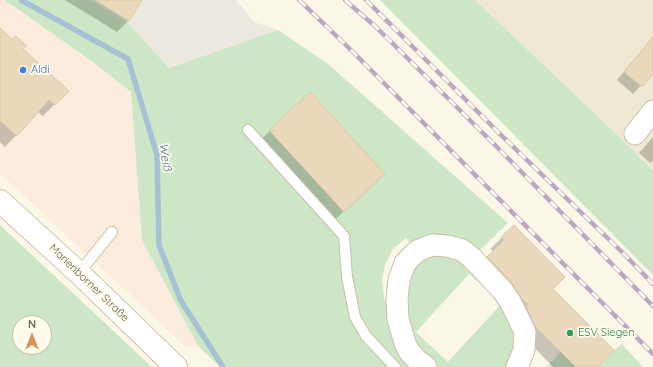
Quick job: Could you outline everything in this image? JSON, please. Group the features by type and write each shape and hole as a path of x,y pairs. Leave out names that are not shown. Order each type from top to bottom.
{"main road":[{"name":"Marienborner Straße","path":"0,201 79,273 176,367"}],"street":[{"path":"635,134 653,112"},
{"path":"419,365 405,343 398,319 396,299 399,280 405,264 417,250 432,245 447,246 462,250 472,258 503,291 511,303 525,332 524,350 517,367"}],"lane":[{"path":"248,130 344,236 348,277 355,317 366,336 395,367"},
{"path":"79,273 112,232"}],"shaded area":[{"path":"0,0 5,0 94,63 131,92 142,240 198,346 185,346 0,174"},
{"path":"91,0 236,0 254,22 278,30 169,68 128,23"},
{"path":"475,0 653,0 653,170 609,127"}],"green space":[{"path":"5,0 91,0 128,23 169,68 278,30 328,64 508,223 472,258 519,319 517,367 220,367 198,346 142,240 131,92 94,63","holes":["406,238 417,251 391,320 384,298 382,281 385,265 393,249","469,274 502,303 448,362 416,332"]},
{"path":"380,0 475,0 653,170 653,275"},
{"path":"0,225 152,367 0,367"},
{"path":"622,344 643,367 598,367 614,350"},
{"path":"561,351 576,367 547,367"}],"building":[{"path":"95,0 142,0 129,21"},
{"name":"Aldi","path":"0,28 12,39 16,36 27,46 23,49 69,91 55,105 49,100 17,136 0,121"},
{"path":"653,37 653,74 642,87 624,72"},
{"path":"310,92 385,174 344,212 269,130"},
{"path":"514,225 565,277 553,289 614,350 598,367 576,367 535,326 526,306 528,304 522,299 512,283 487,257 504,240 501,237"}],"waterway":[{"name":"Weiß","path":"21,0 128,59 157,155 159,245 181,301 223,367"}],"railway":[{"path":"299,0 352,51 653,354"},
{"path":"345,0 376,27 494,144 653,306"},
{"path":"366,0 653,284"}],"place":[{"name":"Aldi","path":"23,70"},
{"name":"ESV Siegen","path":"570,333"}]}
